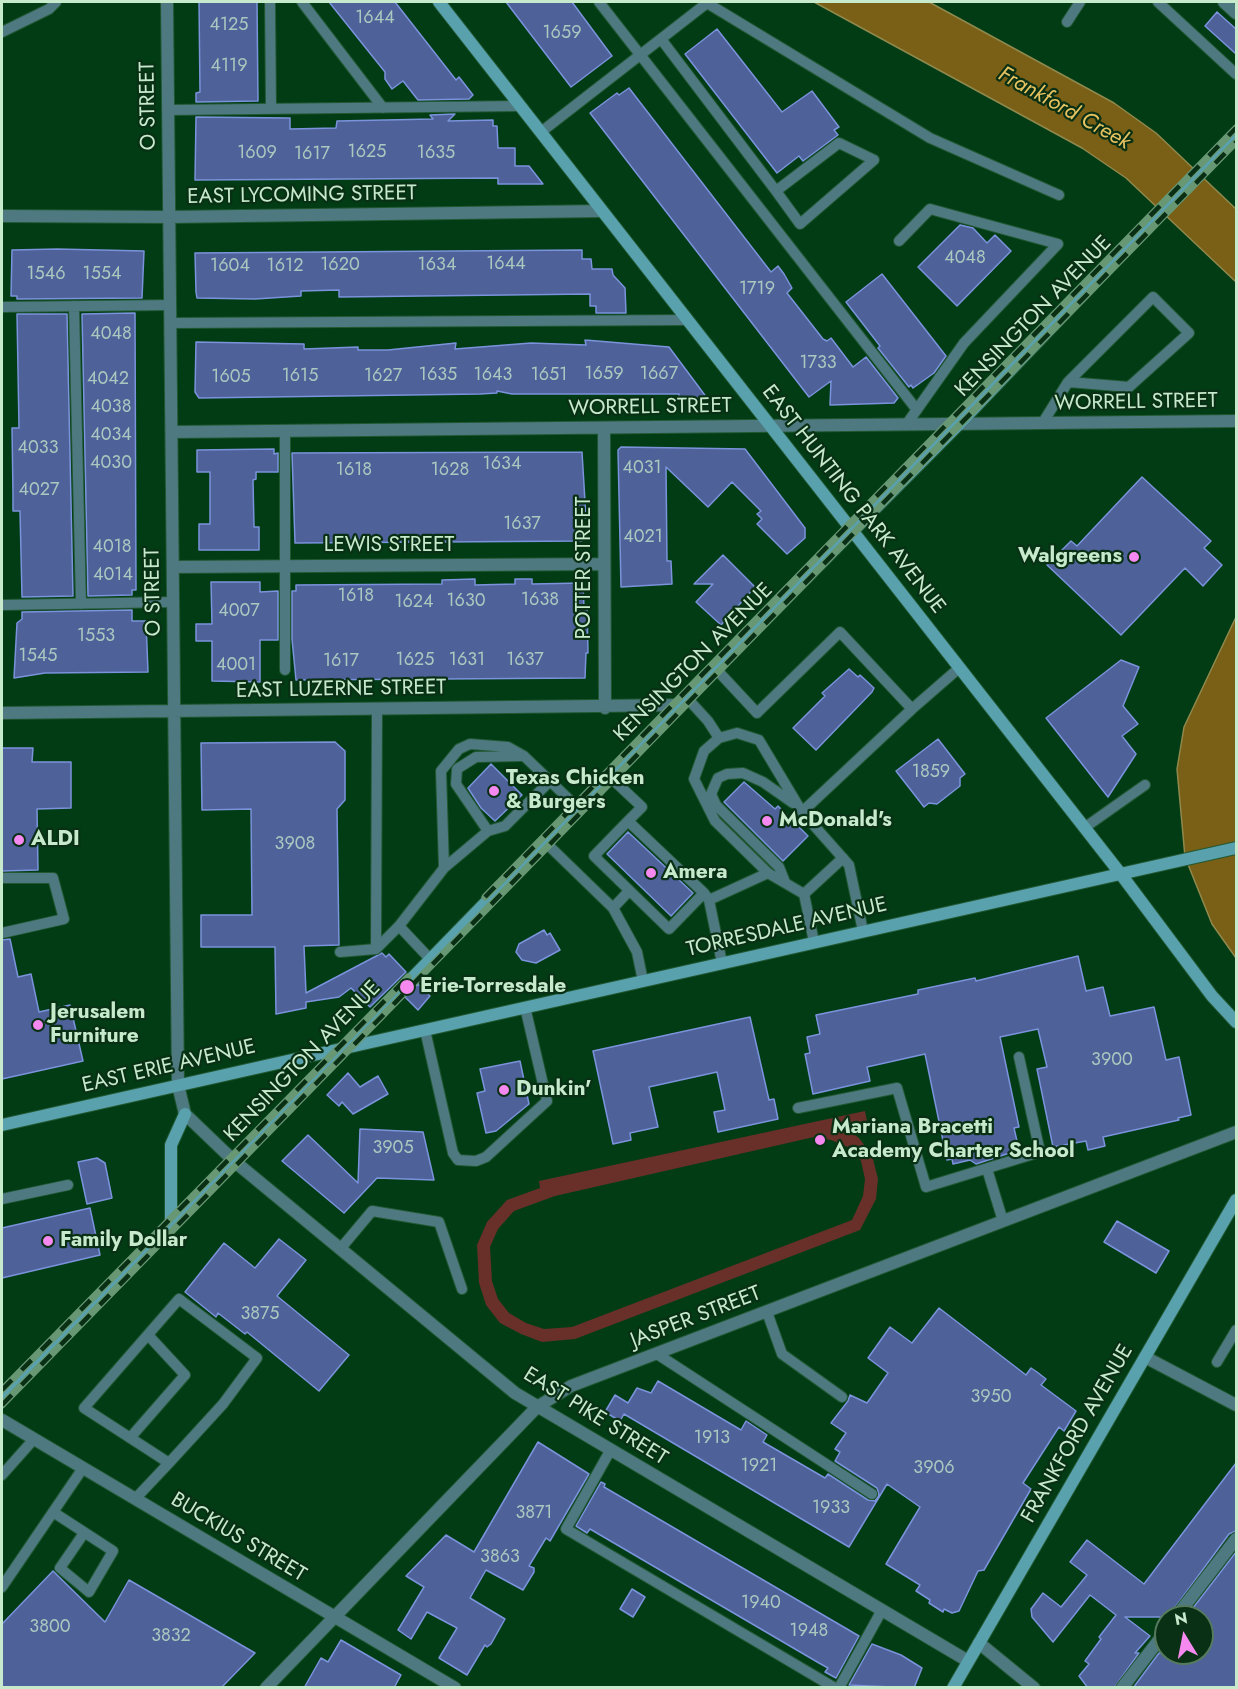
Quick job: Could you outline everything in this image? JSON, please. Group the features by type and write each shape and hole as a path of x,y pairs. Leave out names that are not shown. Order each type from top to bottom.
{"main road":[{"name":"EAST HUNTING PARK AVENUE","path":"439,2 958,669 1120,873 1212,996 1236,1022"},
{"name":"KENSINGTON AVENUE","path":"2,1399 609,776 958,425 1234,136"},
{"name":"TORRESDALE AVENUE","path":"346,1047 1236,848"},
{"name":"EAST ERIE AVENUE","path":"2,1125 346,1047"},
{"path":"171,1225 171,1145 185,1114"},
{"name":"FRANKFORD AVENUE","path":"953,1688 1236,1200"}],"street":[{"name":"O STREET","path":"167,2 178,1085 185,1114"},
{"path":"1224,2 1236,13"},
{"name":"EAST LYCOMING STREET","path":"2,216 170,217 602,211"},
{"name":"WORRELL STREET","path":"172,432 1236,421"},
{"name":"POTTER STREET","path":"604,428 605,708"},
{"name":"LEWIS STREET","path":"173,567 604,564"},
{"name":"EAST LUZERNE STREET","path":"2,713 605,708 684,702"},
{"path":"185,1114 234,1161"},
{"name":"JASPER STREET","path":"266,1688 537,1407 571,1386 1236,1132"},
{"name":"EAST PIKE STREET","path":"234,1161 515,1394 968,1662"},
{"path":"1145,1357 1236,1405"},
{"name":"BUCKIUS STREET","path":"2,1420 455,1688"},
{"path":"1185,1605 1236,1539"},
{"path":"979,1643 1034,1688"},
{"path":"1122,1688 1154,1647"}],"lane":[{"path":"2,32 49,9 56,2"},
{"path":"270,2 271,109"},
{"path":"302,2 383,108"},
{"path":"599,2 917,410"},
{"path":"1067,22 1080,2"},
{"path":"1158,2 1236,74"},
{"path":"541,132 707,3 930,138 1059,195"},
{"path":"661,39 776,191 801,224 874,160 839,143 776,191"},
{"path":"168,110 519,106"},
{"path":"899,241 930,209 1058,244 964,343 906,425"},
{"path":"1042,424 1068,382 1153,297 1189,333 1129,387 1068,382"},
{"path":"2,307 171,305"},
{"path":"74,306 81,604"},
{"path":"171,323 688,320"},
{"path":"285,431 285,670"},
{"path":"2,605 174,602"},
{"path":"716,669 757,713 840,632 912,709"},
{"path":"800,809 958,669"},
{"path":"684,702 708,721 719,738"},
{"path":"376,949 377,710"},
{"path":"814,942 804,894 768,873 715,821 694,779 704,751 719,738 736,733 759,740 800,809 849,865 863,931"},
{"path":"444,868 441,771 459,749 470,744 508,747 525,756 578,808"},
{"path":"488,831 456,784 457,769 476,757 525,756"},
{"path":"785,882 779,867 716,805 711,794 718,778 727,774 743,773 763,782 800,809"},
{"path":"609,776 642,807 594,856 615,870 629,891 655,908 669,929 707,896 768,873"},
{"path":"340,952 376,949 399,926 444,868 488,831 505,826 550,781"},
{"path":"1084,828 1145,784"},
{"path":"628,821 685,878 707,896 723,963"},
{"path":"545,842 613,909 637,952 643,981"},
{"path":"804,894 843,858"},
{"path":"2,878 54,878 64,920 2,933"},
{"path":"613,909 629,891"},
{"path":"399,926 431,960"},
{"path":"425,1030 453,1153 458,1160 476,1161 486,1157 547,1101 525,1007"},
{"path":"798,1108 897,1088 926,1187 1040,1152 1019,1057"},
{"path":"987,1169 1002,1221"},
{"path":"2,1198 68,1185"},
{"path":"341,1248 372,1211 439,1222 462,1289"},
{"path":"135,1499 169,1463 223,1404 257,1358 179,1299 84,1408 169,1463"},
{"path":"767,1312 782,1354 842,1397"},
{"path":"1216,1362 1236,1330"},
{"path":"130,1438 185,1375 148,1335"},
{"path":"657,1354 872,1494"},
{"path":"2,1475 34,1439"},
{"path":"610,1451 566,1529 837,1688 882,1610"},
{"path":"2,1587 83,1468"},
{"path":"53,1512 113,1551 89,1592 60,1568 84,1533"}],"shaded area":[{"path":"865,1111 868,1126 848,1130 859,1138 872,1155 878,1179 876,1199 860,1230 575,1339 542,1342 500,1323 486,1305 479,1283 477,1245 487,1222 507,1200 540,1188 539,1181","holes":["814,1137 831,1140 850,1148 861,1161 865,1179 863,1196 852,1220 572,1327 544,1329 526,1323 509,1313 498,1299 492,1281 490,1247 498,1229 514,1211 555,1196"]}],"water":[{"name":"Frankford Creek","path":"814,2 929,2 1114,103 1156,133 1236,209 1236,282 1126,178 1082,148"},
{"path":"1236,617 1236,958 1212,924 1185,857 1177,769 1184,727"}],"building":[{"path":"199,2 257,2 258,101 196,102 196,93 200,92"},
{"path":"329,2 395,2 456,80 459,77 473,95 469,99 418,100 403,81 392,89 385,79 385,72"},
{"path":"506,2 572,2 612,56 571,87"},
{"path":"1217,12 1236,29 1236,54 1205,26"},
{"path":"717,29 782,112 812,91 839,127 834,130 838,135 803,161 799,156 777,173 685,54"},
{"path":"629,88 771,272 778,266 792,288 787,293 823,339 827,341 831,338 853,367 866,357 898,398 894,403 830,405 831,381 809,397 590,113 617,93 619,95"},
{"path":"455,114 448,121 493,120 493,126 497,126 498,148 515,148 515,166 529,166 543,184 498,184 498,178 195,180 196,117 290,118 290,129 336,128 337,121 433,119 430,115"},
{"path":"960,225 973,228 987,243 995,235 1011,251 957,306 918,267"},
{"path":"12,250 144,251 142,298 17,299 17,296 11,296"},
{"path":"582,250 582,259 591,259 592,269 612,269 613,275 625,288 626,313 596,313 596,306 590,306 590,294 339,297 339,290 301,291 301,296 255,299 197,298 196,292 195,253"},
{"path":"882,274 946,356 934,373 913,388 911,385 909,387 878,348 880,346 846,302"},
{"path":"135,313 136,590 132,590 132,595 88,596 82,314"},
{"path":"17,314 67,314 73,596 22,597 20,511 13,511 12,428 19,428"},
{"path":"585,340 669,347 707,398 679,398 679,394 512,394 497,391 497,393 480,394 199,398 195,392 196,342 304,344 304,349 358,347 358,350 388,350 456,343 455,349 531,343 586,345"},
{"path":"621,447 745,449 805,528 805,538 787,554 757,524 762,519 757,514 761,511 732,482 708,507 666,467 667,561 671,561 672,584 621,587 618,450"},
{"path":"274,449 274,454 278,453 278,472 256,472 256,479 253,480 254,527 259,527 259,550 199,550 199,524 210,524 210,472 197,472 197,450"},
{"path":"582,452 586,518 581,518 582,541 295,543 292,453"},
{"name":"Walgreens","path":"1142,477 1211,541 1204,548 1222,565 1203,586 1185,568 1121,635 1047,565 1071,541 1077,546"},
{"path":"723,555 755,587 721,625 696,602 713,584 694,584"},
{"path":"475,579 475,585 515,584 515,579 532,579 532,584 583,583 584,608 587,607 588,653 586,653 585,678 296,680 292,639 292,591 296,591 296,585 442,584 442,580"},
{"path":"211,582 260,582 260,592 278,591 278,640 260,640 260,682 212,681 212,641 196,641 196,624 212,624"},
{"path":"132,610 132,621 146,621 148,672 45,673 14,678 17,623 22,619 22,612"},
{"path":"1121,660 1139,667 1123,706 1138,724 1122,736 1136,754 1108,797 1046,718"},
{"path":"849,669 858,677 860,675 874,688 816,750 793,728 825,696 822,693"},
{"path":"938,739 965,774 960,778 960,786 937,804 929,803 924,807 896,771"},
{"path":"335,742 345,751 345,800 337,809 339,945 304,946 306,993 382,953 386,957 389,954 406,972 370,1007 351,988 339,997 306,1002 306,1008 276,1014 275,947 201,947 201,915 252,915 251,809 202,810 201,743"},
{"name":"ALDI","path":"2,748 33,748 32,762 71,762 71,808 37,809 38,870 2,871"},
{"path":"491,764 522,795 495,821 481,808 468,788"},
{"path":"744,782 775,809 778,806 808,836 783,861 724,802"},
{"path":"628,832 693,893 671,916 607,854"},
{"path":"544,930 547,935 550,933 560,950 536,963 522,960 516,952 519,944"},
{"name":"Jerusalem Furniture","path":"10,939 18,977 31,974 39,1012 70,1005 83,1061 2,1079 2,940"},
{"path":"1078,956 1086,991 1103,987 1110,1016 1154,1007 1166,1060 1179,1057 1191,1115 1178,1118 1179,1120 1103,1137 1105,1146 1088,1150 1086,1141 1053,1147 1037,1069 1047,1067 1038,1029 1000,1037 1019,1127 1014,1128 1019,1150 976,1164 970,1160 953,1164 952,1159 947,1160 925,1054 867,1067 870,1081 813,1094 805,1054 810,1053 807,1037 820,1034 816,1015 918,994 918,990 975,978 976,981"},
{"path":"418,984 430,996 418,1010 405,997"},
{"path":"750,1017 769,1100 774,1099 778,1119 718,1132 714,1112 725,1110 717,1072 649,1087 658,1127 630,1133 631,1140 613,1144 593,1051"},
{"path":"520,1061 529,1104 496,1131 486,1133 477,1093 485,1091 480,1069"},
{"path":"348,1073 360,1087 378,1076 388,1094 353,1114 342,1102 339,1106 327,1095"},
{"path":"360,1129 423,1132 434,1180 377,1178 344,1213 282,1161 308,1135 358,1183"},
{"path":"97,1158 105,1163 112,1198 87,1204 78,1162"},
{"path":"90,1208 100,1255 2,1278 2,1228"},
{"path":"1117,1221 1169,1251 1156,1273 1104,1242"},
{"path":"279,1239 306,1260 277,1296 349,1355 319,1391 247,1332 245,1334 218,1313 216,1317 185,1292 224,1243 255,1268"},
{"path":"939,1308 1026,1375 1031,1368 1037,1372 1046,1379 1041,1385 1076,1411 1064,1431 1059,1427 1023,1483 1031,1489 984,1570 978,1571 959,1611 952,1613 944,1609 943,1612 929,1603 930,1600 916,1591 920,1585 886,1564 920,1507 887,1484 849,1547 624,1414 620,1421 605,1412 615,1395 628,1403 637,1388 651,1393 658,1381 741,1430 746,1421 767,1435 763,1442 825,1478 828,1474 868,1500 875,1501 879,1495 877,1488 835,1461 840,1452 835,1449 846,1433 831,1423 850,1395 867,1403 888,1373 868,1358 890,1327 912,1343"},
{"path":"538,1442 589,1474 550,1541 546,1538 529,1566 534,1568 534,1572 523,1590 486,1570 470,1598 505,1619 491,1644 487,1647 485,1645 467,1675 439,1658 457,1628 427,1612 411,1639 398,1630 424,1587 406,1576 446,1535 474,1552"},
{"path":"1236,1463 1236,1531 1229,1534 1177,1605 1154,1605 1154,1617 1125,1617 1150,1636 1135,1653 1139,1653 1114,1688 1088,1688 1079,1676 1089,1664 1085,1661 1101,1639 1099,1637 1116,1615 1090,1595 1053,1642 1032,1617 1031,1609 1043,1593 1061,1607 1087,1575 1070,1562 1087,1540 1144,1584"},
{"path":"601,1482 605,1484 604,1487 859,1636 836,1678 825,1672 828,1668 590,1529 587,1533 576,1526"},
{"path":"1236,1552 1236,1688 1133,1688 1154,1660 1154,1665 1214,1665 1214,1605 1195,1605"},
{"path":"53,1571 105,1622 129,1580 255,1653 221,1688 2,1688 2,1624"},
{"path":"632,1589 645,1597 633,1617 620,1609"},
{"path":"341,1640 401,1675 394,1688 304,1688 321,1658 328,1662"},
{"path":"872,1644 901,1655 922,1668 914,1688 849,1685"}],"railway":[{"path":"485,897 1236,128"},
{"path":"2,1405 1236,142"},
{"path":"2,1390 408,977"}],"place":[{"name":"Walgreens","path":"1134,557"},
{"name":"Texas Chicken & Burgers","path":"494,791"},
{"name":"McDonald's","path":"767,821"},
{"name":"ALDI","path":"19,840"},
{"name":"Amera","path":"651,873"},
{"name":"Erie-Torresdale","path":"407,987"},
{"name":"Jerusalem Furniture","path":"38,1025"},
{"name":"Dunkin'","path":"504,1090"},
{"name":"Mariana Bracetti Academy Charter School","path":"820,1140"},
{"name":"Family Dollar","path":"48,1241"}]}
